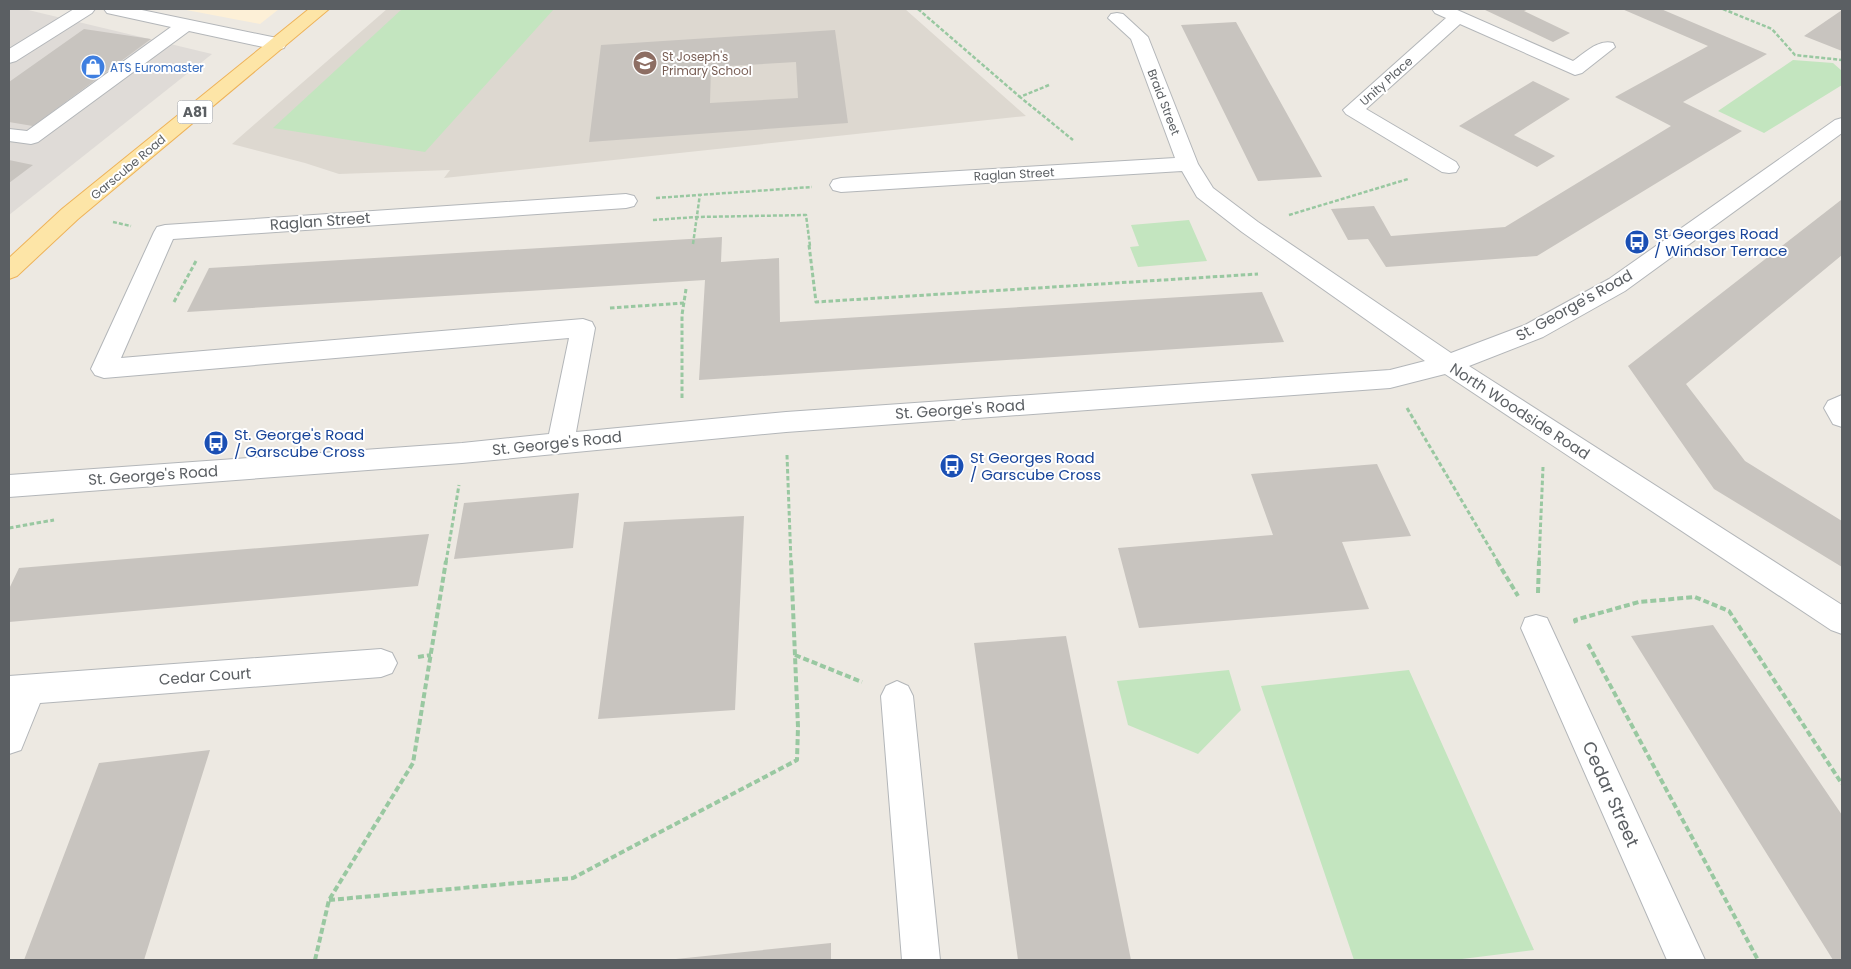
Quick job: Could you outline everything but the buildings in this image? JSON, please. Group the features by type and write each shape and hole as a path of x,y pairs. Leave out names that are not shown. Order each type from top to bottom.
{"main road":[{"name":"Garscube Road","path":"9,271 70,214 320,9"}],"street":[{"path":"9,57 86,9"},
{"path":"113,9 277,44"},
{"path":"1440,9 1575,69 1606,47"},
{"name":"Braid Street","path":"1116,13 1139,38 1188,164 1205,192"},
{"name":"Unity Place","path":"1449,167 1353,110 1458,17"},
{"path":"9,135 31,138 186,24"},
{"name":"St. George's Road","path":"9,486 462,452 786,422 1390,379 1448,364 1534,331 1617,285 1842,125"},
{"name":"Raglan Street","path":"840,185 1188,164"},
{"name":"North Woodside Road","path":"1205,192 1250,227 1448,364 1842,621"},
{"name":"Raglan Street","path":"561,442 583,328 104,369 165,232 626,201"},
{"path":"1842,405 1837,408 1842,418"},
{"name":"Cedar Street","path":"1536,628 1686,960"},
{"name":"Cedar Court","path":"9,739 19,690 380,663"},
{"path":"897,696 921,960"}],"path":[{"path":"918,9 1020,97 1108,169"},
{"path":"1723,9 1772,29 1795,55 1842,60"},
{"path":"1020,97 1049,85"},
{"path":"1250,227 1449,167"},
{"path":"626,201 840,185"},
{"path":"693,244 700,194"},
{"path":"647,221 697,217 806,215 816,302 1312,270"},
{"path":"172,305 201,252"},
{"path":"681,431 682,315 686,289"},
{"path":"605,308 684,302"},
{"path":"1390,379 1536,628"},
{"path":"328,900 573,878 797,760 798,727 786,422"},
{"path":"1536,628 1544,426"},
{"path":"314,960 328,900 413,763 462,452"},
{"path":"1580,629 1575,620 1639,602 1695,597 1729,611 1842,784"},
{"path":"1584,638 1758,960"},
{"path":"795,655 897,696"}],"shaded area":[{"path":"9,9 24,9 212,54 9,215"},
{"path":"181,9 279,9 260,24"},
{"name":"St Joseph's Primary School","path":"387,9 905,9 1026,116 444,178 450,170 339,174 232,144"}],"green space":[{"path":"402,9 554,9 425,152 273,128"},
{"path":"1793,60 1833,63 1842,71 1842,85 1764,133 1718,111"},
{"path":"1189,220 1207,261 1138,267 1130,247 1139,246 1131,225"},
{"path":"1229,670 1241,710 1198,754 1128,725 1117,681"},
{"path":"1409,670 1534,950 1454,960 1354,960 1261,686"}],"place":[{"name":"St Joseph's Primary School","path":"645,63"},
{"name":"ATS Euromaster","path":"93,67"},
{"name":"St Georges Road / Windsor Terrace","path":"1637,242"},
{"name":"St. George's Road / Garscube Cross","path":"216,443"},
{"name":"St Georges Road / Garscube Cross","path":"952,466"}]}
